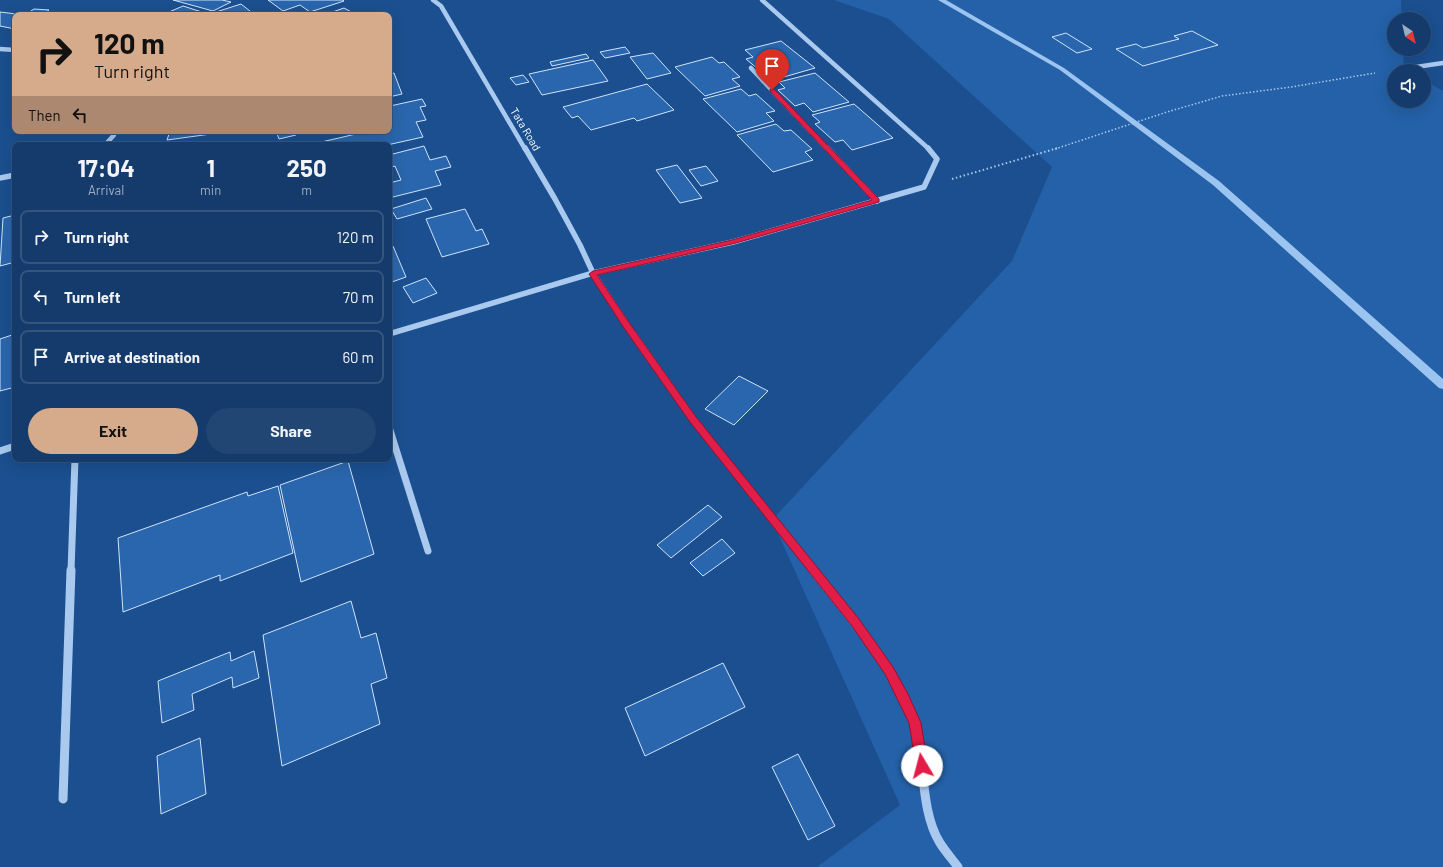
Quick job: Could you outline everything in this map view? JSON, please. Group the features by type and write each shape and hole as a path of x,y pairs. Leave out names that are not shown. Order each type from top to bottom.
{"street":[{"name":"Tata Road","path":"433,0 441,6 555,199 580,245 593,274 627,326 693,419 855,623 889,670 915,723 921,753 925,792 931,821 940,842 958,867"},
{"path":"392,333 593,274 733,242 924,187 937,159 926,145 762,0"},
{"path":"0,49 12,50"},
{"path":"1431,65 1443,63"},
{"path":"751,68 877,201"},
{"path":"0,178 12,176"},
{"path":"392,437 428,551"},
{"path":"0,451 12,447"},
{"path":"62,799 75,462"}],"path":[{"path":"924,187 1091,138 1167,112 1222,96 1291,87 1387,71"}],"shaded area":[{"path":"834,0 1401,0 1402,12 1387,12 1387,56 1403,56 1404,64 1387,64 1387,108 1431,108 1431,84 1443,91 1443,867 817,867 900,805 772,520 1012,261 1052,167 889,19"}],"building":[{"path":"173,0 222,0 231,2 213,11"},
{"path":"268,0 344,1 310,12 300,5 283,11"},
{"path":"241,4 251,12 216,12"},
{"path":"183,6 202,12 169,12"},
{"path":"344,8 351,12 333,12"},
{"path":"34,9 49,10 46,12 30,12"},
{"path":"0,12 12,13 12,28 0,26"},
{"path":"1192,31 1218,45 1143,66 1116,49 1136,44 1143,48 1179,39 1174,36"},
{"path":"1066,33 1092,49 1077,53 1052,37"},
{"path":"781,41 815,68 777,79 770,73 765,75 746,59 753,57 745,50"},
{"path":"625,47 630,53 605,58 600,52"},
{"path":"653,53 671,73 647,79 630,57"},
{"path":"586,54 589,58 552,66 550,62"},
{"path":"712,57 719,63 724,62 740,77 732,79 740,86 705,96 675,67"},
{"path":"593,60 608,81 542,95 529,74"},
{"path":"392,73 394,73 402,94 392,96"},
{"path":"815,73 849,102 813,112 804,103 795,106 778,90 785,88 779,82"},
{"path":"523,75 529,82 516,85 510,78"},
{"path":"647,84 674,110 637,121 634,118 591,130 578,116 572,118 563,107"},
{"path":"741,89 749,96 756,94 775,111 766,113 774,121 737,132 703,99"},
{"path":"422,99 426,106 420,107 426,120 416,122 423,137 392,144 392,142 321,142 356,134 392,134 392,106"},
{"path":"854,104 893,138 852,150 843,140 835,142 815,124 820,122 812,115"},
{"path":"776,124 784,131 791,130 812,149 805,152 813,160 773,172 737,135"},
{"path":"169,134 211,134 167,140"},
{"path":"277,134 296,134 296,135 279,139"},
{"path":"424,146 430,160 446,156 451,167 435,171 441,185 392,197 392,182 401,180 395,166 392,167 392,154"},
{"path":"677,165 702,198 680,203 656,170"},
{"path":"706,166 718,181 701,186 689,170"},
{"path":"426,198 432,209 397,219 392,209"},
{"path":"465,209 476,231 482,229 489,244 442,257 426,219"},
{"path":"12,216 12,263 0,266 3,218"},
{"path":"392,246 406,277 392,282"},
{"path":"426,278 437,293 413,303 403,287"},
{"path":"12,335 12,388 0,391 0,339"},
{"path":"739,376 768,391 734,425 705,409"},
{"path":"348,462 374,554 301,582 280,485"},
{"path":"278,486 293,553 220,581 220,575 123,612 118,538 247,492 248,496"},
{"path":"708,505 722,517 671,558 657,545"},
{"path":"722,539 735,553 703,576 690,563"},
{"path":"351,601 361,638 376,633 387,678 371,684 380,724 282,766 263,635"},
{"path":"254,651 259,678 233,688 232,677 192,694 194,710 162,723 158,681 230,652 231,661"},
{"path":"723,663 745,707 645,756 625,708"},
{"path":"200,738 206,794 161,814 157,756"},
{"path":"798,754 835,826 808,840 772,767"}],"waterway":[{"path":"941,0 1062,69 1216,183 1443,385"}],"route":[{"path":"772,90 877,201 733,242 593,274 627,326 693,419 855,623 889,670 915,723 922,766"}]}
